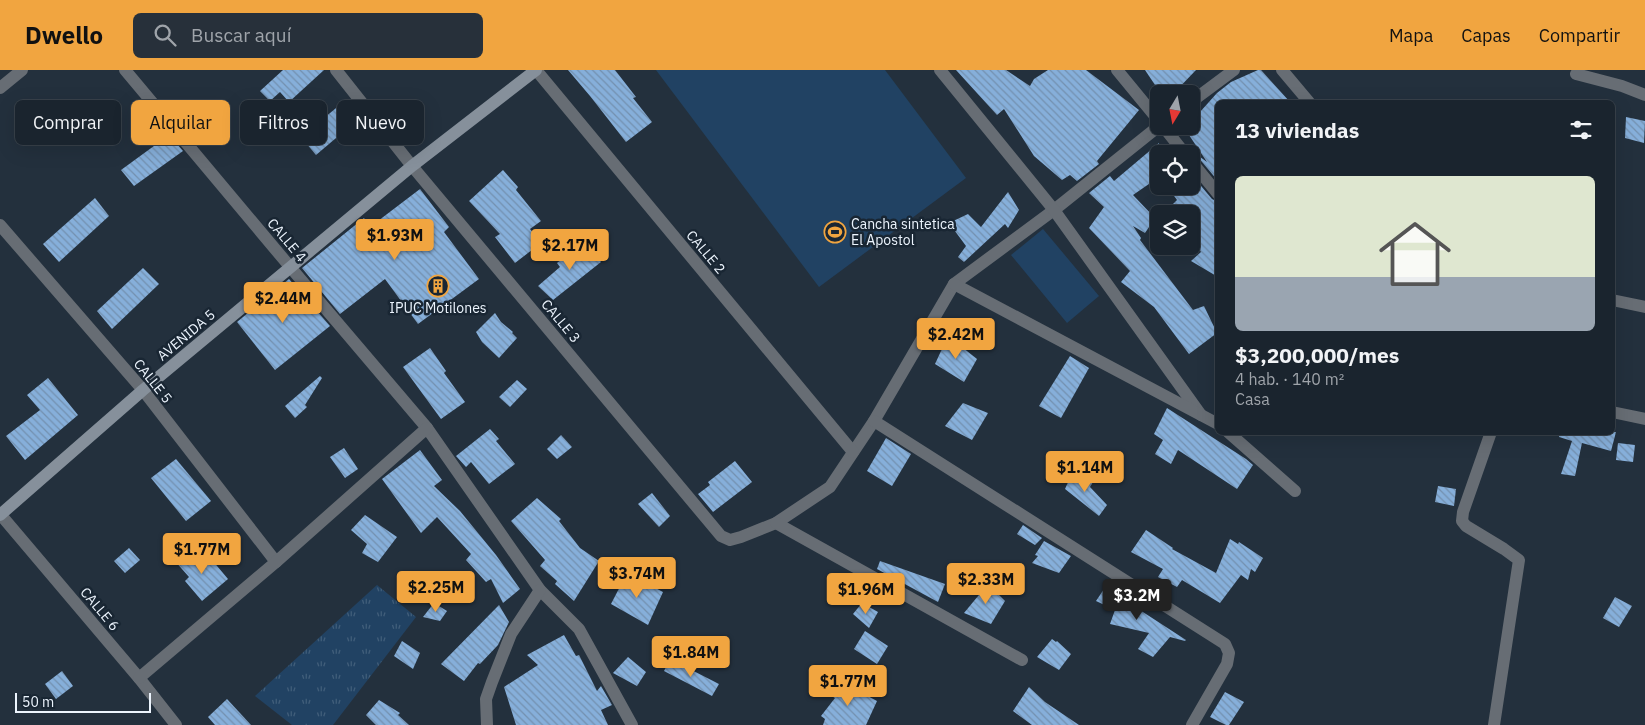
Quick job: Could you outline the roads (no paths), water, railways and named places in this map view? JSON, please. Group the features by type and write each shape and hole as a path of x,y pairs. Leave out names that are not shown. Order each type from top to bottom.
{"street":[{"path":"0,88 22,70"},
{"name":"CALLE 4","path":"126,70 427,428 540,590 579,629 632,725"},
{"name":"CALLE 3","path":"336,70 412,166 721,536 730,540 741,538 776,523"},
{"name":"AVENIDA 5","path":"0,515 143,390 412,166 536,70"},
{"name":"CALLE 2","path":"536,70 853,452"},
{"path":"940,70 1054,210 1201,416"},
{"path":"1117,70 1150,110"},
{"path":"1200,95 1234,70"},
{"path":"1282,70 1307,100"},
{"path":"1576,74 1622,86 1645,95"},
{"path":"1022,660 776,523 830,487 874,421 954,284 1054,210 1150,133"},
{"path":"1170,135 1178,145"},
{"path":"1200,172 1215,190"},
{"name":"CALLE 5","path":"0,225 143,390 276,562"},
{"path":"954,284 1215,423"},
{"path":"1615,301 1645,307"},
{"path":"1615,413 1645,419"},
{"path":"874,421 1225,644 1229,653 1227,664 1192,725"},
{"path":"139,678 276,562 427,428"},
{"path":"1231,435 1295,491"},
{"path":"1490,435 1463,512 1462,521 1466,526 1504,549 1518,560 1494,725"},
{"name":"CALLE 6","path":"0,515 139,678 176,725"},
{"path":"487,725 486,699 492,682 511,634 540,590"}],"place":[{"name":"Cancha sintetica El Apostol","path":"835,232"},
{"name":"IPUC Motilones","path":"438,286"}]}
